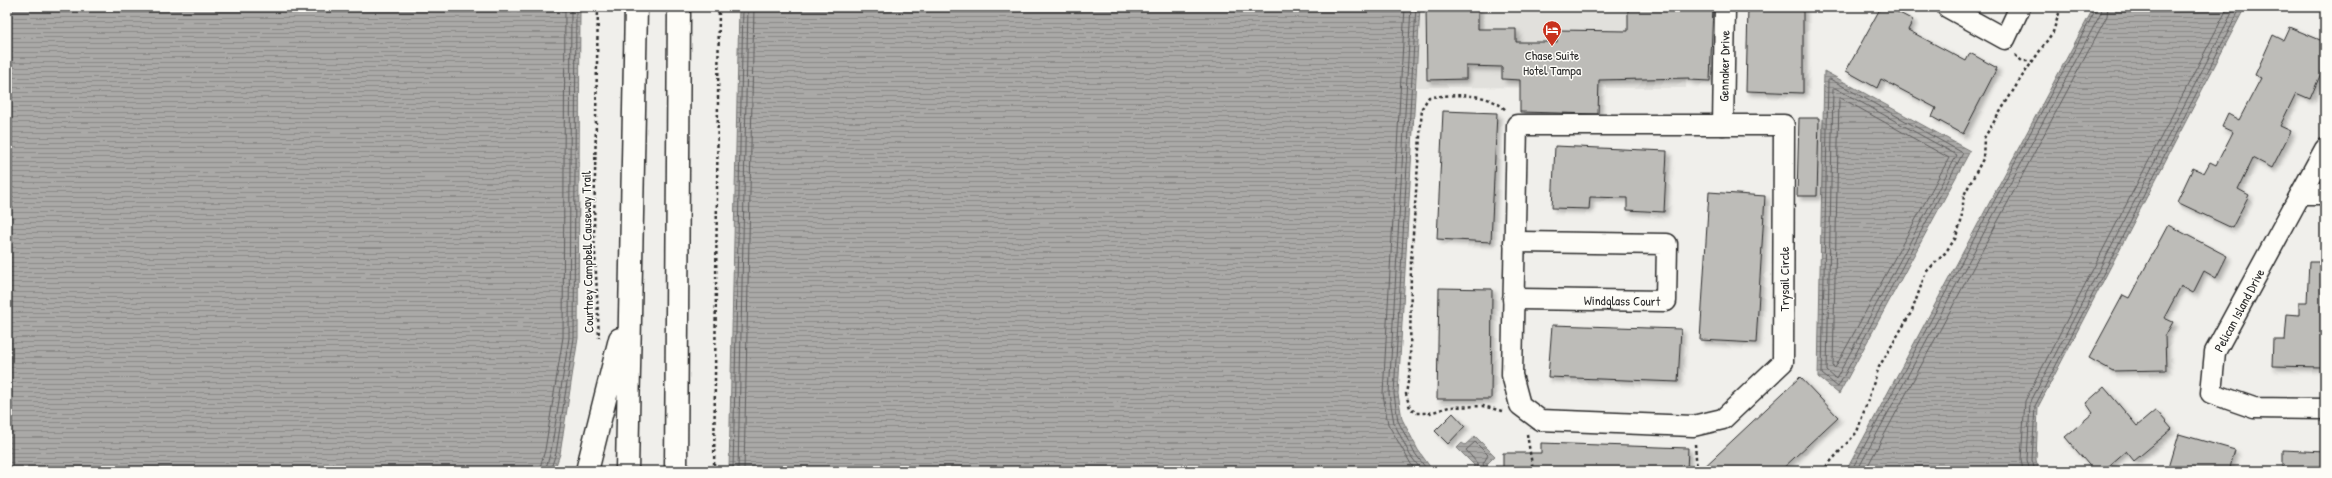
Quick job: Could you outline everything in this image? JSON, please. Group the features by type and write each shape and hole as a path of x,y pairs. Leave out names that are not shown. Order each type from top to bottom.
{"highway":[{"path":"627,471 629,304 636,7"},
{"path":"676,471 679,7"},
{"path":"587,471 629,304"}],"street":[{"name":"Gennaker Drive","path":"1724,125 1725,7"},
{"path":"1947,7 2005,39 2020,7"},
{"name":"Trysail Circle","path":"1517,125 1784,125 1784,362 1723,418 1694,426 1540,420 1520,405 1512,375 1517,125"},
{"name":"Pelican Island Drive","path":"2325,149 2216,352 2211,393 2254,408 2325,409"},
{"path":"2302,194 2325,194"},
{"name":"Windglass Court","path":"1513,299 1666,301 1667,244 1514,242"}],"path":[{"name":"Courtney Campbell Causeway Trail","path":"598,7 594,231 599,341"},
{"path":"714,471 719,7"},
{"path":"1822,471 1857,432 1879,367 1912,312 1926,272 1945,253 1955,239 1961,222 1964,195 1983,159 1984,138 2021,78 2053,32 2061,7"},
{"path":"1507,412 1483,406 1449,407 1430,413 1416,413 1410,408 1406,394 1410,370 1411,262 1422,108 1429,97 1453,95 1485,98 1494,100 1513,114 1517,125"},
{"path":"1694,426 1697,471"},
{"path":"1522,428 1527,433 1533,471"}],"shaded area":[{"name":"Chase Suite Hotel Tampa","path":"1420,7 1687,7 1686,88 1416,87"}],"water":[{"path":"7,7 580,7 578,338 560,454 554,471 7,471"},
{"path":"739,7 1420,7 1398,394 1402,419 1418,450 1433,471 729,471"},
{"path":"2094,7 2245,7 2038,407 2036,460 2039,471 1846,471"},
{"path":"1824,71 1970,151 1839,394 1818,377"},
{"path":"1475,436 1495,456 1487,464 1487,467 1496,467 1496,471 1473,471 1474,465 1457,448 1462,443 1465,445"}],"building":[{"name":"Chase Suite Hotel Tampa","path":"1426,7 1478,7 1478,29 1516,29 1516,42 1557,42 1557,30 1628,31 1628,7 1713,7 1710,81 1689,80 1689,78 1599,80 1598,114 1520,112 1520,80 1502,79 1502,67 1466,66 1466,79 1427,80"},
{"path":"1748,7 1803,7 1803,93 1746,91"},
{"path":"1881,7 1888,7 1913,20 1908,30 1966,61 1970,53 1997,68 1963,134 1932,117 1936,108 1881,79 1877,88 1846,71"},
{"path":"2289,27 2325,42 2325,64 2310,99 2296,93 2280,126 2291,131 2272,168 2253,158 2238,189 2249,195 2232,228 2177,202 2193,168 2204,173 2210,162 2216,165 2233,132 2222,127 2228,114 2239,120 2261,78 2255,75 2273,35 2283,40"},
{"path":"1443,111 1497,113 1491,242 1437,239"},
{"path":"1799,118 1819,118 1817,196 1797,196"},
{"path":"1555,146 1667,151 1664,212 1627,210 1627,198 1590,197 1589,209 1552,208"},
{"path":"1709,192 1765,196 1756,343 1700,340"},
{"path":"2168,225 2227,256 2216,278 2204,271 2193,293 2181,286 2164,318 2173,322 2165,336 2166,370 2113,371 2089,358 2123,295 2129,298"},
{"path":"2309,262 2325,262 2325,354 2322,354 2322,367 2272,366 2273,340 2285,340 2287,314 2299,315 2299,302 2307,302"},
{"path":"1439,288 1492,289 1491,399 1437,399"},
{"path":"1552,325 1681,329 1678,382 1548,377"},
{"path":"1800,377 1838,417 1780,471 1700,471"},
{"path":"2104,387 2137,426 2156,410 2172,429 2134,461 2126,451 2103,471 2094,471 2065,437 2093,413 2086,403"},
{"path":"1453,413 1465,426 1448,444 1435,431"},
{"path":"2179,434 2235,450 2229,471 2168,471"},
{"path":"1541,443 1688,448 1687,471 1503,471 1503,453 1541,453"},
{"path":"2283,450 2325,452 2325,471 2283,471"}],"place":[{"name":"Chase Suite Hotel Tampa","path":"1552,47"}]}
